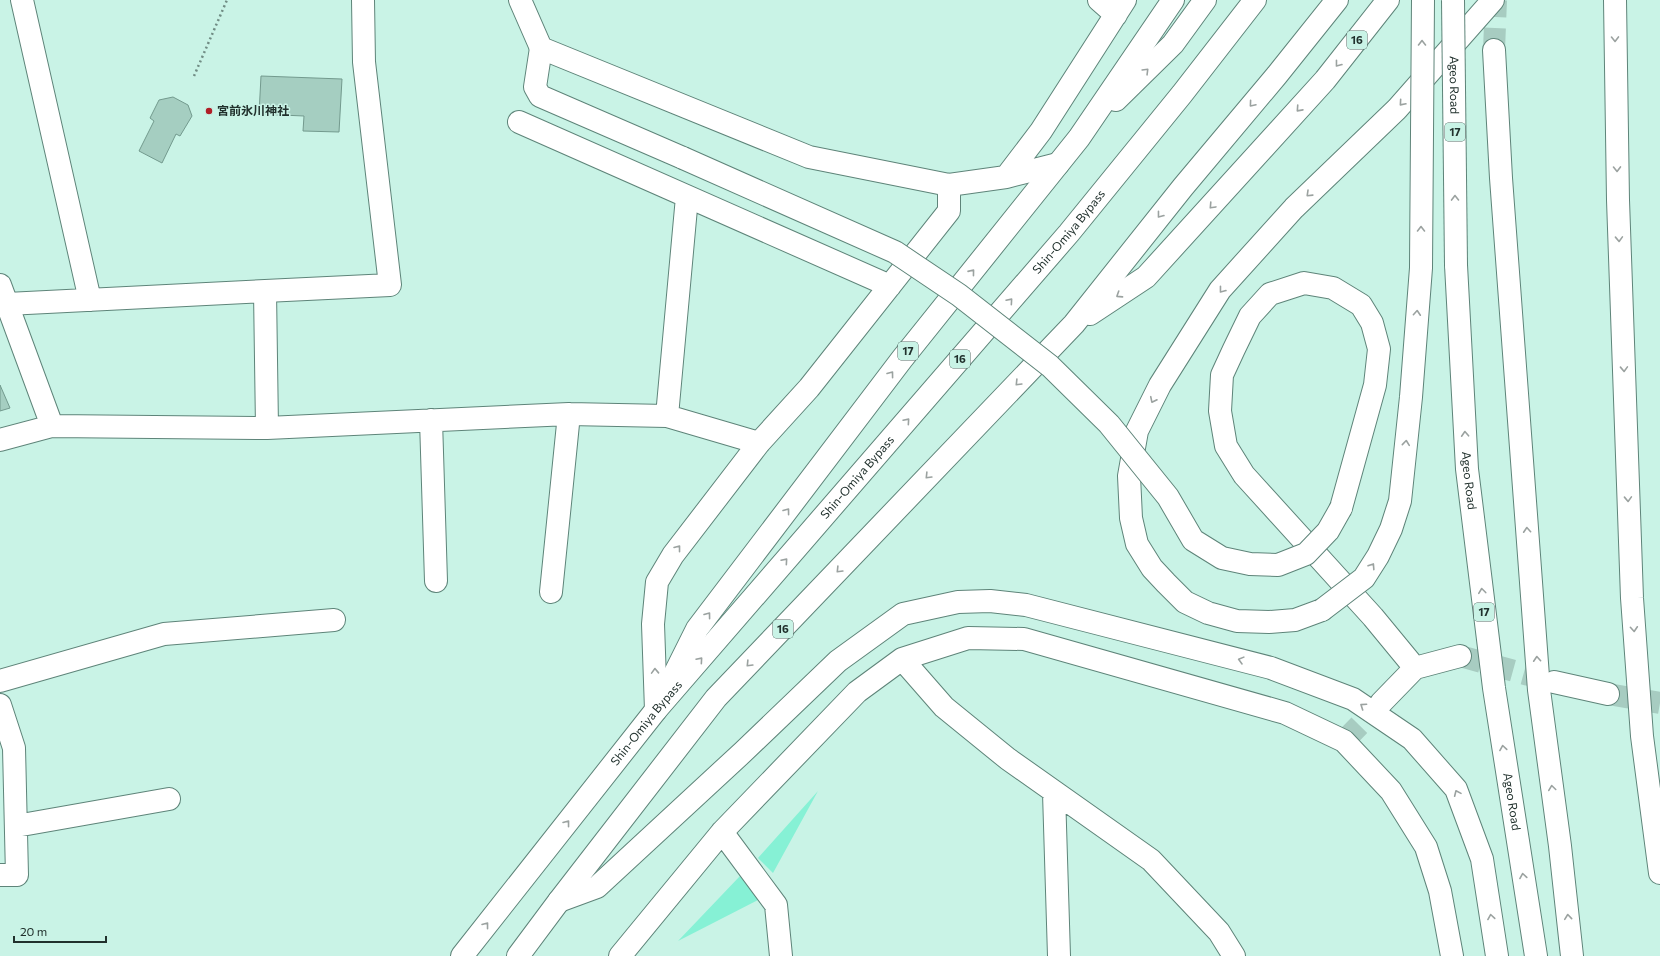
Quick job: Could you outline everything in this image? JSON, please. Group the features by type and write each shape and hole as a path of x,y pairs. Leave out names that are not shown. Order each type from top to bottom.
{"main road":[{"path":"22,0 90,300"},
{"path":"52,426 4,295 90,300 390,285 364,62 363,0"},
{"path":"520,0 541,48 535,87 540,96 894,252 959,294 1050,366 1109,424 1168,497 1193,540 1222,558 1250,564 1278,565 1299,557 1306,554 1328,532 1342,508 1375,385 1379,349 1372,323 1361,305 1333,288 1304,284 1270,294 1250,316 1222,375 1220,411 1226,446 1244,475 1373,617 1415,668"},
{"path":"1006,178 1041,131 1120,7 1099,0"},
{"name":"17","path":"656,710 697,629 902,359 1079,138 1173,0"},
{"path":"1079,138 1173,44 1205,0"},
{"name":"Shin-Omiya Bypass","path":"462,956 656,710 1069,233 1182,94 1255,0"},
{"path":"1074,324 1183,187 1277,75 1337,0"},
{"name":"16","path":"518,956 716,698 1074,324 1146,277 1230,187 1325,80 1388,0"},
{"path":"1423,0 1420,268 1411,397 1400,500 1391,529 1378,556 1364,578 1322,610 1295,620 1269,622 1237,621 1208,613 1185,602 1152,568 1137,544 1131,518 1129,476 1137,431 1160,385 1220,290 1294,208 1397,109 1492,0"},
{"name":"Ageo Road","path":"1453,0 1456,265 1467,469 1494,688 1536,956"},
{"path":"1615,0 1618,200 1632,598 1642,736 1660,873"},
{"path":"541,48 809,157 949,185 1006,178 1058,164"},
{"path":"1494,50 1502,186 1539,690 1560,846 1572,956"},
{"path":"519,122 890,286"},
{"path":"656,710 653,624 657,582 672,555 759,443 809,388 949,211 949,185"},
{"path":"667,416 687,197"},
{"path":"266,291 267,428"},
{"path":"0,440 52,426 267,428 569,414 667,416 759,443"},
{"path":"551,592 569,414"},
{"path":"431,420 436,581"},
{"path":"559,901 597,887 838,661 903,614 958,602 990,601 1026,605 1271,668 1353,699 1412,739 1456,788 1482,859 1497,956"},
{"path":"0,681 164,634 334,620"},
{"path":"620,956 722,832 857,692 902,659 968,638 1024,639 1285,713 1344,741 1391,791 1426,847 1440,891 1452,956"},
{"path":"1381,703 1415,668 1460,656"},
{"path":"902,659 944,706 1008,759 1151,860 1219,932 1234,956"},
{"path":"1554,682 1608,694"},
{"path":"0,705 14,748 17,875 0,875"},
{"path":"1054,792 1059,956"},
{"path":"16,826 170,799"},
{"path":"722,832 776,905 781,956"}],"path":[{"path":"194,76 227,0"}],"green space":[{"path":"818,791 773,873 758,858"},
{"path":"740,876 758,900 678,941"}],"building":[{"path":"261,76 342,79 339,132 303,131 304,116 259,114"},
{"path":"173,97 188,105 192,116 180,136 176,134 162,163 139,151 154,121 150,118 159,100"},
{"path":"0,385 10,408 0,411"}],"tunnel":[{"path":"1494,50 1496,0"},
{"path":"1460,656 1554,682"},
{"path":"1608,694 1660,703"},
{"path":"1344,741 1381,703"}],"place":[{"name":"宮前氷川神社","path":"209,111"}]}
